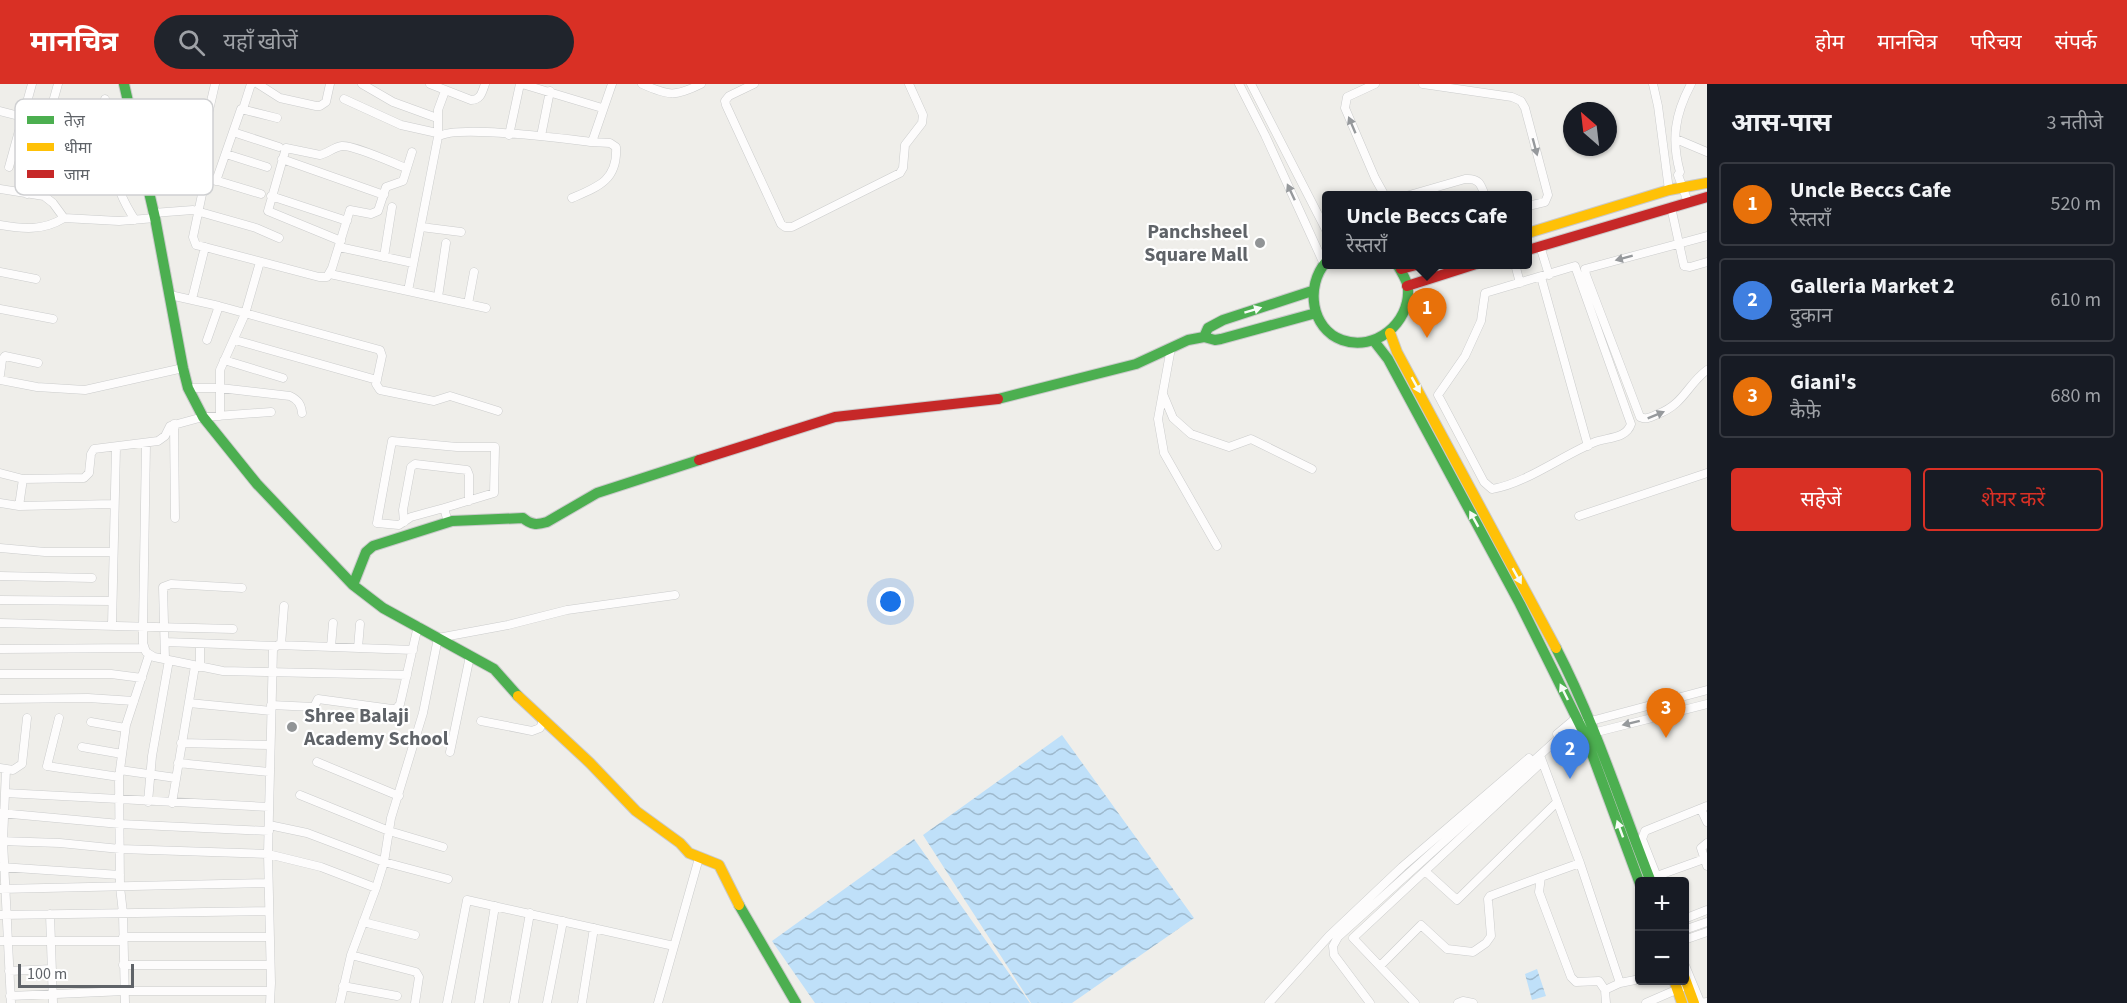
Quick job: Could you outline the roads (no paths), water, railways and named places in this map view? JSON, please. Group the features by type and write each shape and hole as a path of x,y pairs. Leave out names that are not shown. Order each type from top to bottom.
{"street":[{"path":"27,99 32,84"},
{"path":"54,99 58,84"},
{"path":"124,84 128,99"},
{"path":"212,99 215,84"},
{"path":"216,181 251,84"},
{"path":"258,84 280,98 320,106 326,102 330,84"},
{"path":"362,84 393,102 437,118"},
{"path":"430,84 476,100 480,97 485,84"},
{"path":"508,135 521,84 602,108"},
{"path":"592,142 612,84"},
{"path":"642,84 663,94 676,95 701,84"},
{"path":"754,84 729,96 725,100 726,105 781,224 785,227 792,227 900,173 903,168 905,145 922,123 923,115 909,84"},
{"path":"1239,84 1322,257"},
{"path":"1251,84 1322,224"},
{"path":"1375,84 1347,97 1345,108 1383,191"},
{"path":"1423,84 1512,97 1521,101 1525,108 1548,195 1545,202 1532,206"},
{"path":"1653,84 1670,190"},
{"path":"1688,202 1687,187 1678,177 1680,172 1676,120 1679,106 1691,84"},
{"path":"408,291 438,135 437,118 445,91"},
{"path":"542,136 549,91"},
{"path":"344,99 401,125 438,135 450,132 542,136 610,143 616,147 613,170 603,184 572,198"},
{"path":"243,109 277,118"},
{"path":"0,111 15,114"},
{"path":"233,132 279,147"},
{"path":"1676,139 1707,152"},
{"path":"9,166 15,143"},
{"path":"406,168 341,146 320,155 286,148 268,207 271,213 340,244 413,263"},
{"path":"202,195 193,240 196,245 319,277 327,277 330,274 350,210 375,213 378,211 388,185 398,185 403,182 412,152"},
{"path":"226,154 267,167"},
{"path":"282,159 384,195"},
{"path":"1420,191 1465,178 1473,178 1481,184 1484,191"},
{"path":"213,180 261,194"},
{"path":"1532,231 1670,190 1707,183"},
{"path":"0,189 15,192"},
{"path":"31,195 49,199 64,218"},
{"path":"121,195 135,220"},
{"path":"149,195 183,368 188,388 203,417 257,484 353,585 383,608 494,669 528,707 590,763 636,811 680,843 689,853 719,865 739,906 796,1003"},
{"path":"271,196 347,220"},
{"path":"1532,248 1707,197"},
{"path":"384,257 392,207"},
{"path":"1671,207 1686,267 1707,262"},
{"path":"0,225 32,229 45,227 64,218 119,221 135,220 176,210 199,211 256,228 279,238"},
{"path":"1306,222 1318,217"},
{"path":"421,227 461,232"},
{"path":"1707,236 1585,269 1640,417 1648,418 1672,407 1707,370"},
{"path":"438,297 446,243"},
{"path":"1540,246 1545,276 1588,446"},
{"path":"192,299 205,247"},
{"path":"220,416 220,370 245,314 260,262"},
{"path":"1575,266 1631,424 1629,431 1623,435 1588,446 1523,478 1492,489 1484,482 1438,395 1465,356 1481,321 1485,293 1520,283 1575,266"},
{"path":"1322,268 1315,279 1312,291 1316,313 1322,324 1340,339 1363,343 1374,341 1390,333 1403,318 1407,309 1407,286 1400,269"},
{"path":"1407,286 1460,269"},
{"path":"1516,269 1520,283"},
{"path":"0,272 36,279"},
{"path":"468,304 474,272"},
{"path":"330,274 486,308"},
{"path":"1204,336 1208,328 1223,320 1312,291"},
{"path":"170,295 380,350 382,356 376,384 380,390 434,401 450,396 498,411"},
{"path":"207,340 219,306"},
{"path":"0,309 53,320"},
{"path":"353,585 366,552 373,546 448,522 523,518 529,524 538,525 597,493 835,417 999,399 1136,364 1188,340 1204,336 1215,340 1221,339 1316,313"},
{"path":"1390,333 1397,352 1563,662 1585,726 1650,877"},
{"path":"235,340 377,380"},
{"path":"1374,341 1388,358 1585,726"},
{"path":"1171,348 1158,419 1164,453 1217,546"},
{"path":"0,375 2,360 5,356 38,363"},
{"path":"224,360 283,378"},
{"path":"0,380 47,388 86,390 183,368"},
{"path":"188,388 220,388 290,396 297,400 302,413"},
{"path":"1162,392 1173,418 1191,434 1229,447 1251,440 1312,469"},
{"path":"0,473 23,479 84,478 89,473 92,450 162,440 167,429 174,424 203,417 271,412"},
{"path":"174,424 175,518"},
{"path":"392,441 457,447 495,447 494,493 469,501 411,517 399,525 377,523 392,441"},
{"path":"125,1003 123,913 120,887 120,774 125,728 142,678 146,652 143,626 146,444"},
{"path":"111,626 116,447"},
{"path":"1455,459 1468,452"},
{"path":"404,522 403,510 411,467 415,464 467,470 469,501"},
{"path":"1579,516 1707,473"},
{"path":"19,506 23,479"},
{"path":"1455,485 1467,480"},
{"path":"0,503 19,506 114,504"},
{"path":"444,508 448,522"},
{"path":"0,548 45,552 113,552"},
{"path":"0,576 92,578"},
{"path":"148,802 167,660 162,590 166,585 242,588"},
{"path":"438,638 508,625 567,610 675,595"},
{"path":"0,600 112,601"},
{"path":"270,1003 268,854 273,649 278,646 284,606"},
{"path":"0,623 233,628"},
{"path":"331,647 333,623"},
{"path":"358,648 360,624"},
{"path":"189,703 271,708 314,707 318,699 397,708 400,704 418,626"},
{"path":"340,1003 351,956 384,862 389,831 423,713 438,638"},
{"path":"165,642 412,650"},
{"path":"172,803 200,644"},
{"path":"0,649 146,652 167,660 223,671 407,675"},
{"path":"450,752 470,656"},
{"path":"0,674 111,674 142,678"},
{"path":"1415,1003 1353,938 1425,871 1561,736 1585,726 1707,690"},
{"path":"0,699 88,698 134,701"},
{"path":"1269,1003 1329,936 1402,867 1585,726 1707,704"},
{"path":"27,718 22,764 14,770 3,768 5,793 1,841 3,941 11,999 53,994 125,991 270,991"},
{"path":"59,718 47,766 176,778"},
{"path":"481,721 532,731 540,728 543,721"},
{"path":"91,722 125,728"},
{"path":"182,743 270,745"},
{"path":"82,747 122,754"},
{"path":"1541,758 1580,863 1620,983"},
{"path":"1370,1003 1334,955 1333,946 1338,937 1541,758"},
{"path":"317,762 399,796"},
{"path":"178,763 269,772"},
{"path":"5,793 119,801 269,807"},
{"path":"300,795 389,831 443,847"},
{"path":"1425,871 1457,900 1557,802"},
{"path":"1650,877 1642,839 1645,831 1704,807 1707,822"},
{"path":"2,814 120,824 269,828 307,833 384,862 448,879"},
{"path":"1,841 60,843 120,849 268,854 321,867 376,888"},
{"path":"1660,877 1706,862 1701,848 1707,843"},
{"path":"658,1003 699,858"},
{"path":"1380,966 1421,926 1447,949 1468,952 1479,950 1491,936 1488,899 1490,896 1580,863"},
{"path":"2,867 120,875"},
{"path":"1541,878 1539,892 1571,977 1576,982 1599,981 1605,990 1606,1003"},
{"path":"3,889 268,883"},
{"path":"447,1003 466,900 674,946"},
{"path":"479,1003 495,906"},
{"path":"1689,917 1707,910"},
{"path":"3,915 269,911"},
{"path":"50,914 53,1003"},
{"path":"514,1003 530,914"},
{"path":"547,1003 563,921"},
{"path":"363,922 415,934"},
{"path":"1689,928 1707,922"},
{"path":"582,1003 594,928"},
{"path":"1689,938 1707,932"},
{"path":"3,941 270,937"},
{"path":"351,956 416,972 419,977 415,1003"},
{"path":"123,965 270,965"},
{"path":"6,969 52,969"},
{"path":"1605,990 1620,983 1635,980"},
{"path":"1646,1003 1658,1001 1679,985"},
{"path":"1682,1003 1683,985"},
{"path":"1685,985 1694,1003"},
{"path":"1686,985 1701,1003 1707,1002"},
{"path":"343,986 397,996"},
{"path":"1458,1003 1463,1001 1473,1003"}],"water":[{"path":"1062,735 1194,918 1072,1003 1031,1003 923,835"},
{"path":"914,839 1030,1003 815,1003 772,941"},
{"path":"1537,969 1546,996 1532,1000 1525,974"}],"place":[{"name":"Panchsheel Square Mall","path":"1260,243"},
{"name":"Uncle Beccs Cafe","path":"1427,338"},
{"name":"Shree Balaji Academy School","path":"292,727"},
{"name":"Giani's","path":"1666,738"},
{"name":"Galleria Market 2","path":"1570,779"}]}
